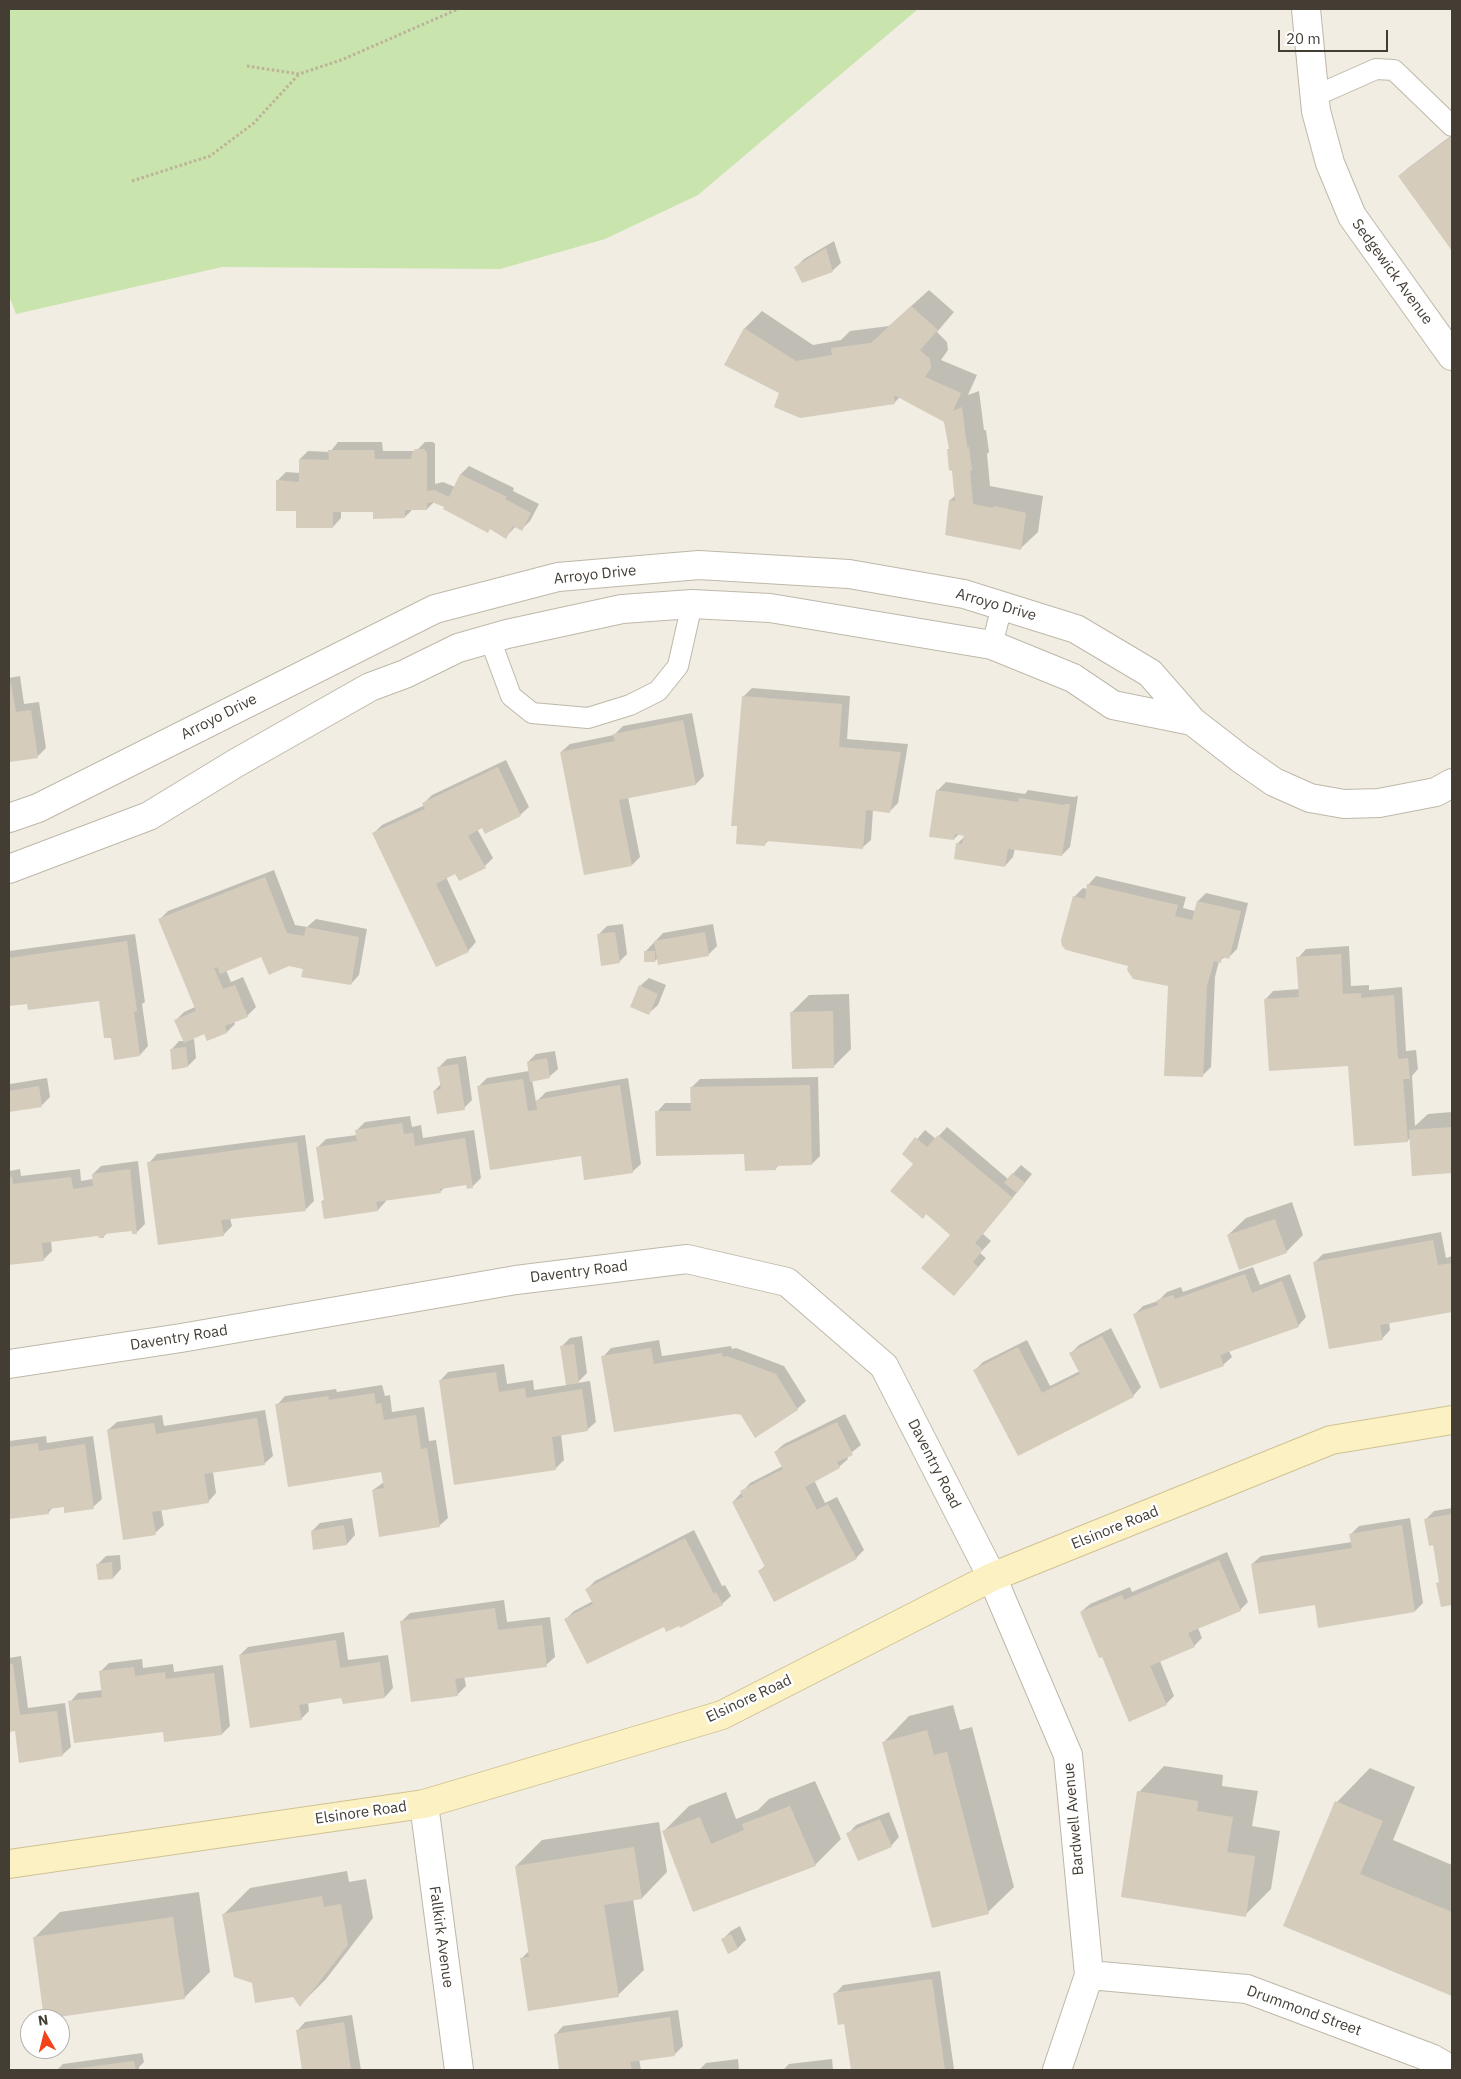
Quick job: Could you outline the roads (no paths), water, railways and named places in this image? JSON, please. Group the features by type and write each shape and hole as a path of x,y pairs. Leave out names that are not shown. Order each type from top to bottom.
{"street":[{"name":"Sedgewick Avenue","path":"1306,9 1316,111 1330,164 1352,216 1452,356"},
{"name":"Arroyo Drive","path":"9,818 38,808 436,609 558,578 699,565 839,573 964,594 1076,629 1150,673 1192,721 1274,782 1310,798 1344,804 1379,803 1436,792 1452,783"},
{"name":"Arroyo Drive","path":"9,869 149,816 236,763 370,687 405,674 458,648 564,620 622,609 692,604 770,608 992,645 1073,678 1113,705 1192,721"},
{"name":"Daventry Road","path":"9,1364 181,1338 516,1280 687,1259 787,1282 884,1366 992,1578"},
{"name":"Elsinore Road","path":"9,1864 424,1804 722,1715 992,1578 1331,1440 1452,1420"},
{"name":"Bardwell Avenue","path":"992,1578 1068,1755 1089,1975 1057,2070"},
{"name":"Fallkirk Avenue","path":"424,1804 459,2070"},
{"name":"Drummond Street","path":"1089,1975 1247,1989 1431,2058 1452,2070"}],"lane":[{"path":"1315,96 1376,68 1394,70 1452,126"},
{"path":"490,639 511,696 532,713 588,718 630,706 658,691 678,666 692,604"},
{"path":"992,645 1002,606"}]}
